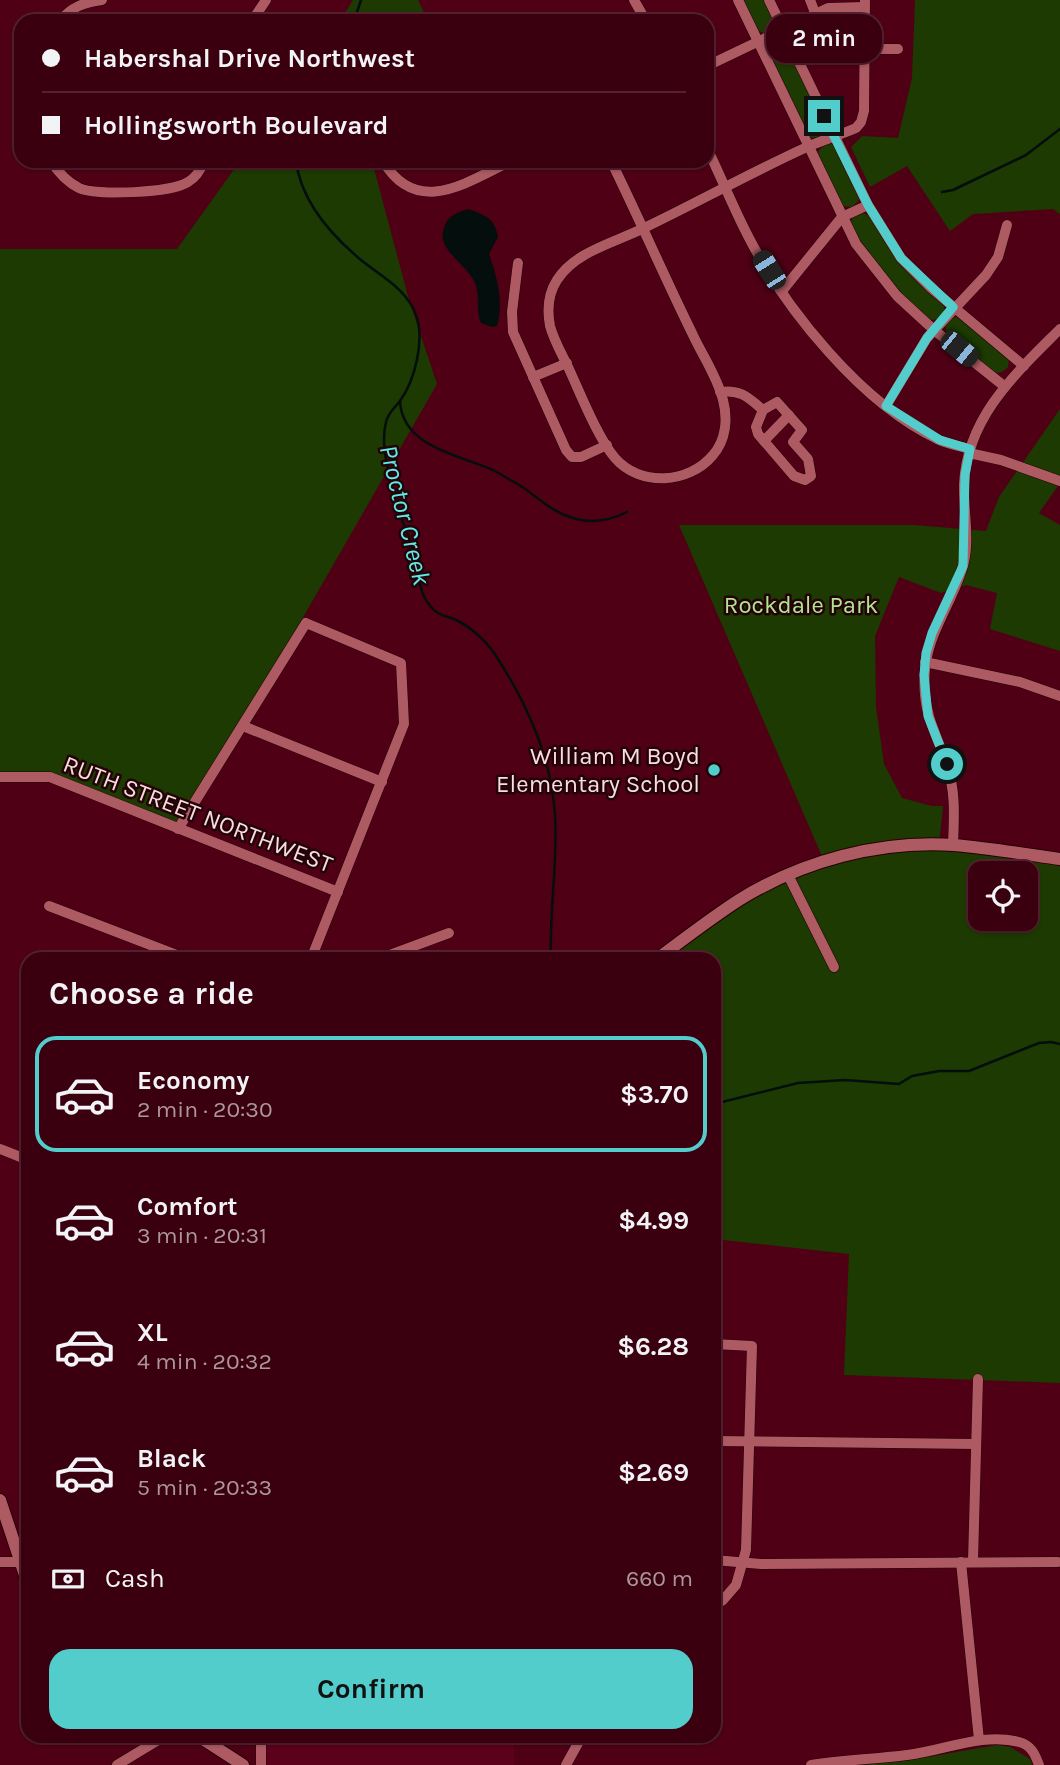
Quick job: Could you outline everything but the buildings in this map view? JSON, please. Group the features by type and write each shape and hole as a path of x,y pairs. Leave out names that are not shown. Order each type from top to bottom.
{"street":[{"path":"65,14 68,10 88,2 103,0"},
{"path":"737,0 856,244 897,296 934,330 1004,386"},
{"path":"769,0 868,205 901,258 953,307 1024,366"},
{"path":"810,0 816,15"},
{"path":"614,168 644,229 720,392 725,414 725,431 714,455 701,466 671,478 656,479 638,475 615,458 603,441 551,327 549,299 556,282 576,260 644,229 809,146 856,128 864,111 864,3 828,8 714,63"},
{"path":"864,49 898,49"},
{"path":"714,163 749,238 782,291 822,346 851,377 886,406 940,440 1060,481"},
{"path":"57,168 79,188 107,192 171,189 189,182 202,168"},
{"path":"387,168 391,174 415,190 438,193 458,187 497,168"},
{"path":"782,291 842,217 868,205"},
{"path":"886,406 934,330 986,275 998,257 1007,225"},
{"path":"518,263 511,324 566,450 572,457 581,457 607,445"},
{"path":"953,845 953,786 928,716 925,662 932,633 963,566 965,475 969,451 979,425 1004,386 1060,329"},
{"path":"533,377 566,363"},
{"path":"720,392 735,390 746,395 763,410"},
{"path":"777,402 789,415 802,430 793,442 808,459 811,476 805,480 794,476 764,441 756,427 763,410 777,402"},
{"path":"764,441 789,415"},
{"path":"178,829 306,623 401,663 404,724 314,952"},
{"path":"925,662 1020,682 1060,696"},
{"path":"243,726 382,782"},
{"name":"RUTH STREET NORTHWEST","path":"0,776 50,777 338,892"},
{"path":"666,952 737,901 788,875 834,858 870,850 914,845 953,845 1060,859"},
{"path":"788,875 834,967"},
{"path":"50,905 169,952"},
{"path":"398,952 449,933"},
{"path":"0,1149 21,1157"},
{"path":"721,1344 752,1346 744,1561 736,1585 721,1601"},
{"path":"973,1561 978,1380"},
{"path":"721,1441 976,1444"},
{"path":"0,1500 20,1562 0,1562"},
{"path":"721,1560 761,1564 1058,1562"},
{"path":"961,1562 979,1740"},
{"path":"811,1765 846,1759 909,1755 979,1740 1024,1744 1035,1753 1040,1765"},
{"path":"117,1765 153,1743"},
{"path":"209,1743 243,1765"},
{"path":"261,1743 261,1765"},
{"path":"566,1765 578,1743"}],"shaded area":[{"path":"468,209 489,218 497,231 498,237 489,254 500,298 497,326 481,323 474,281 444,242 444,228 448,220"},
{"path":"259,1743 514,1743 514,1765 258,1765"}],"green space":[{"path":"353,0 418,0 425,14 344,14"},
{"path":"742,0 767,0 776,19 774,28 763,33 757,30"},
{"path":"915,0 1060,0 1060,214 1053,209 973,214 950,231 907,166 870,187 851,147 862,136 898,138 912,78"},
{"path":"783,38 827,131 822,137 811,138 807,135 767,51 769,42"},
{"path":"835,145 860,199 852,207 841,206 818,158 821,148"},
{"path":"235,168 374,168 409,300 437,384 181,830 49,779 0,778 0,249 177,249"},
{"path":"862,213 871,216 896,257 944,304 943,314 938,318 929,320 875,263 850,223 854,216"},
{"path":"959,317 1009,357 1008,367 995,373 947,335 945,325"},
{"name":"Rockdale Park","path":"1060,409 1060,483 1039,513 1060,525 1060,651 990,629 997,593 966,585 941,593 899,577 875,636 876,707 884,764 902,798 932,806 943,806 939,845 1060,861 1060,1383 844,1375 849,1254 721,1240 721,952 666,952 720,911 824,861 679,525 914,525 986,531 999,497"},
{"path":"997,1745 1010,1747 1030,1759 1032,1765 862,1765 905,1761"}],"waterway":[{"name":"Proctor Creek","path":"356,14 361,0"},
{"path":"942,192 953,190 1026,155 1060,129"},
{"name":"Proctor Creek","path":"297,168 304,190 319,216 350,250 407,298 416,315 419,348 414,371 400,401 390,413 384,431 388,468 396,503 415,555 424,597 435,611 468,627 490,648 519,695 544,754 555,816 551,952"},
{"path":"400,401 403,417 421,439 449,454 496,472 563,514 592,521 613,518 627,512"},
{"name":"Proctor Creek","path":"721,1102 798,1083 845,1080 899,1084 912,1076 939,1071 969,1071 1039,1043 1060,1044"}],"place":[{"name":"William M Boyd Elementary School","path":"714,770"}],"route":[{"path":"824,116 868,205 901,258 953,307 927,338 886,406 940,440 970,449 965,475 963,566 932,633 926,653 924,675 928,716 947,764"}]}
